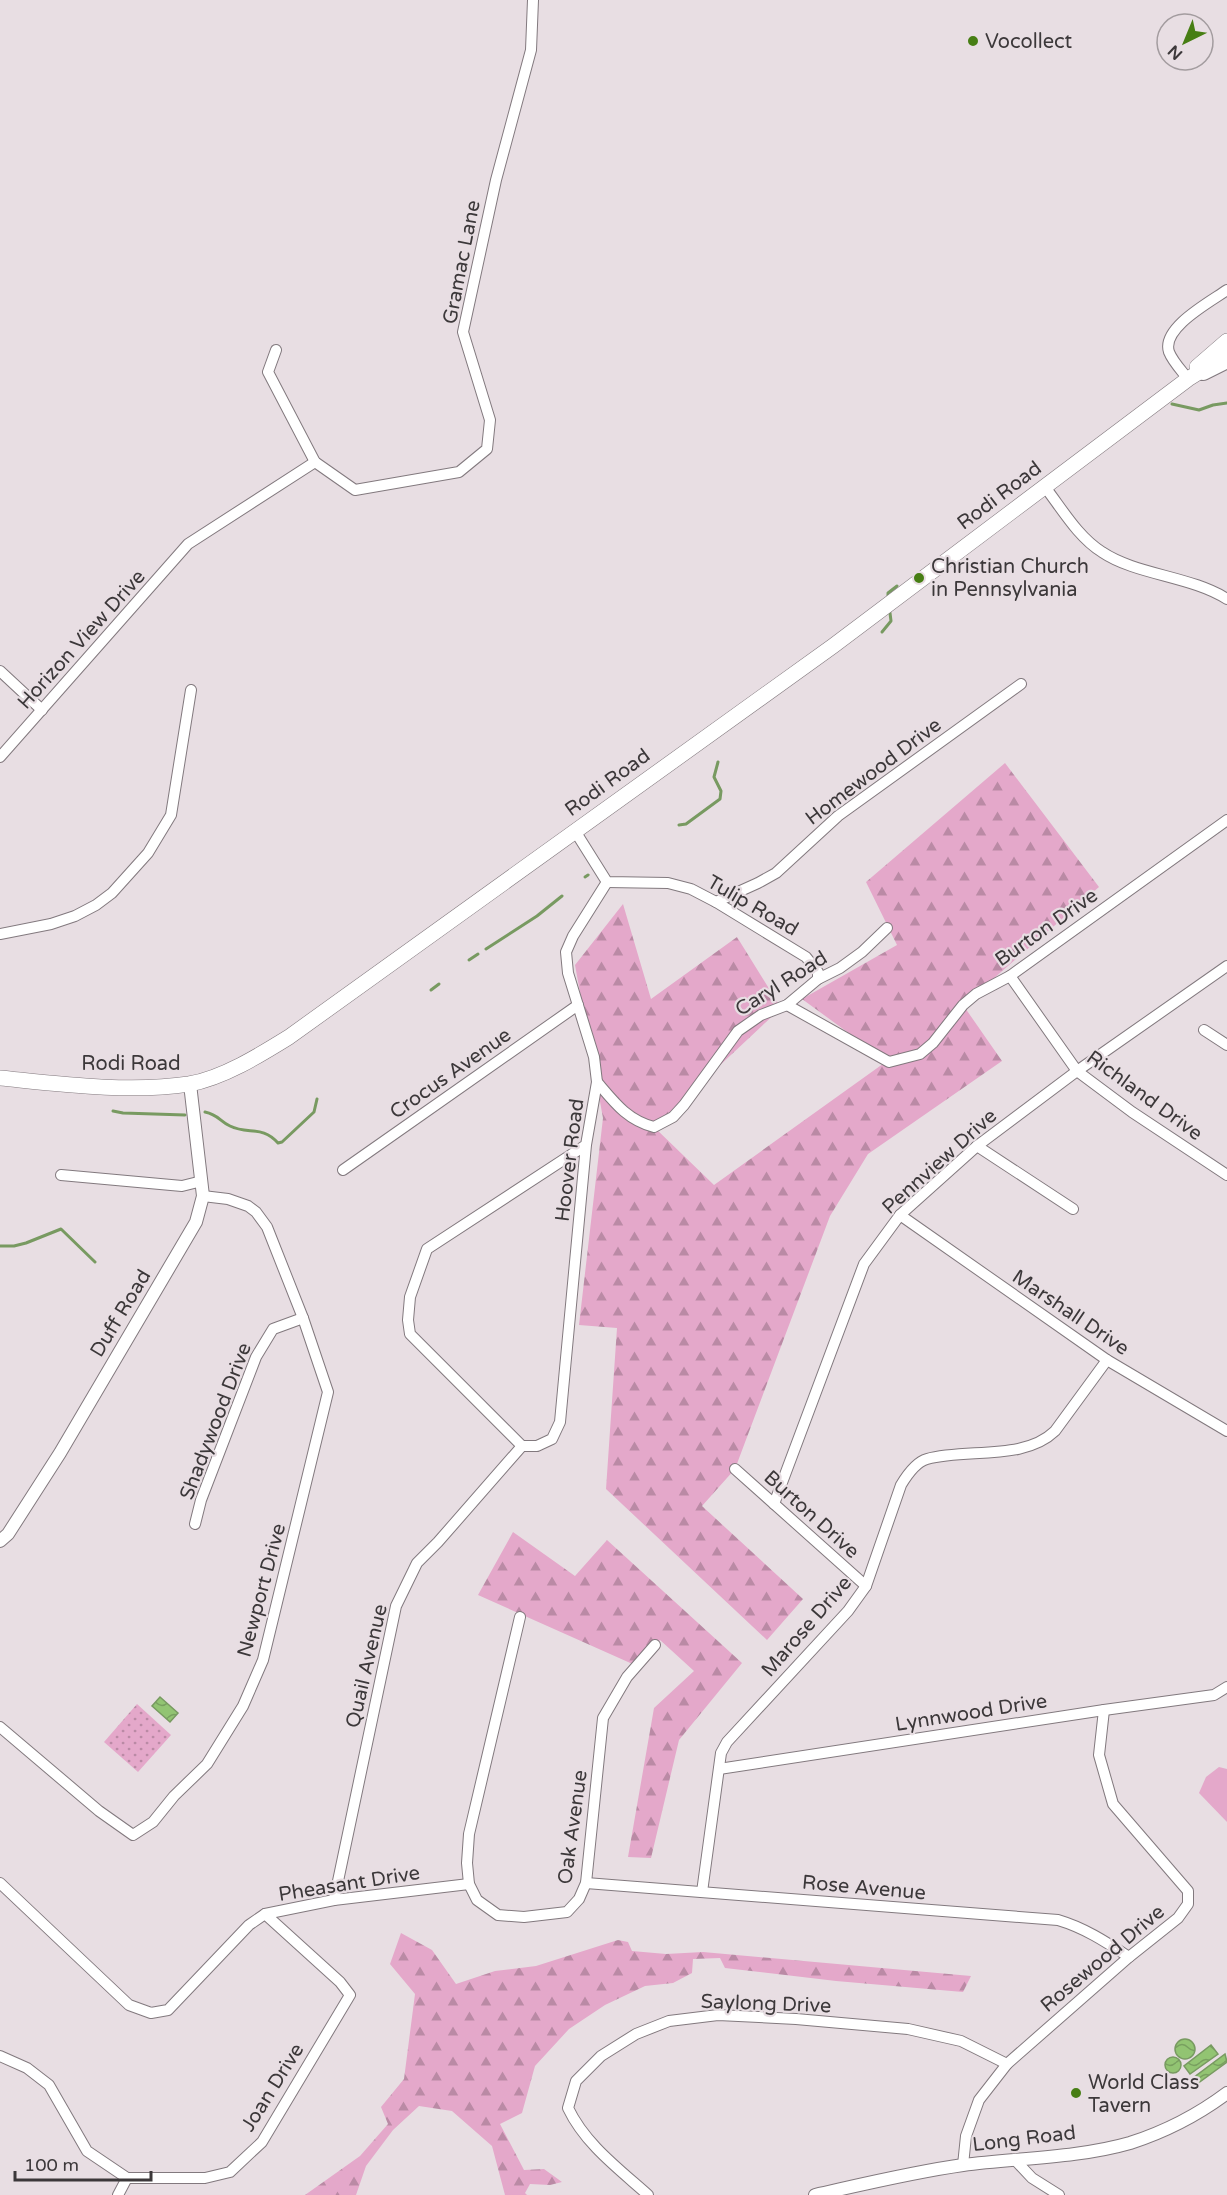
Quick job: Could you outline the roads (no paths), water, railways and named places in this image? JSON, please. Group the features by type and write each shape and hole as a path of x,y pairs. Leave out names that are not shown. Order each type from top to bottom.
{"highway":[{"path":"1196,375 1227,359"}],"main road":[{"name":"Rodi Road","path":"1196,375 1198,365 1227,341"},
{"name":"Rodi Road","path":"0,1078 115,1088 190,1084 251,1060 289,1037 833,646 1227,352"}],"street":[{"name":"Gramac Lane","path":"276,350 268,372 315,462 355,490 459,472 487,449 490,420 463,332 496,180 531,50 533,0"},
{"path":"1196,375 1170,354 1169,337 1181,323 1227,290"},
{"name":"Horizon View Drive","path":"0,757 188,544 315,462"},
{"path":"1045,487 1081,535 1101,552 1120,561 1210,590 1227,599"},
{"path":"0,671 42,710"},
{"name":"Homewood Drive","path":"716,902 776,873 838,816 1021,684"},
{"path":"0,934 51,924 75,916 96,905 112,893 148,853 171,815 191,690"},
{"name":"Burton Drive","path":"787,1005 889,1062 920,1054 975,994 1010,976 1227,820"},
{"path":"575,831 607,882"},
{"name":"Tulip Road","path":"607,882 668,883 691,889 806,957 818,972 818,979"},
{"name":"Hoover Road","path":"522,1446 537,1446 552,1439 560,1422 586,1145 597,1082 594,1057 568,973 566,952 573,936 607,882"},
{"name":"Caryl Road","path":"597,1082 621,1111 642,1124 654,1127 673,1117 738,1031 760,1015 787,1005 818,979 848,963 887,928"},
{"name":"Pennview Drive","path":"774,1504 864,1264 900,1215 977,1146 1077,1071 1227,966"},
{"name":"Richland Drive","path":"1010,976 1077,1071 1132,1112 1227,1174"},
{"name":"Crocus Avenue","path":"343,1170 578,1005"},
{"path":"1204,1030 1227,1045"},
{"name":"Duff Road","path":"0,1541 8,1534 60,1453 194,1227 203,1196 190,1084"},
{"path":"522,1446 410,1334 408,1320 410,1297 427,1249 586,1145"},
{"path":"977,1146 1073,1209"},
{"path":"61,1175 182,1186 202,1181"},
{"name":"Newport Drive","path":"0,1727 99,1811 133,1835 153,1822 174,1796 207,1764 243,1706 263,1660 328,1392 271,1234 260,1216 253,1209 239,1202 203,1196"},
{"name":"Marshall Drive","path":"900,1215 1107,1360 1227,1431"},
{"name":"Shadywood Drive","path":"195,1524 201,1500 256,1357 273,1329 303,1318"},
{"name":"Marose Drive","path":"702,1892 721,1753 727,1742 848,1611 866,1586 901,1485 912,1470 927,1459 1021,1448 1045,1440 1107,1360"},
{"name":"Quail Avenue","path":"334,1900 396,1606 417,1563 522,1446"},
{"name":"Burton Drive","path":"735,1468 866,1586"},
{"path":"469,1884 467,1863 469,1834 520,1617"},
{"name":"Oak Avenue","path":"469,1884 477,1900 498,1915 524,1917 567,1912 579,1899 586,1883 603,1718 627,1677 655,1645"},
{"name":"Lynnwood Drive","path":"719,1769 1214,1695 1227,1687"},
{"name":"Rosewood Drive","path":"963,2165 966,2136 979,2100 1007,2064 1129,1957 1179,1918 1188,1904 1188,1891 1113,1804 1099,1755 1104,1710"},
{"name":"Pheasant Drive","path":"0,1883 129,2005 152,2013 168,2010 249,1925 265,1914 334,1900 469,1884"},
{"name":"Rose Avenue","path":"586,1883 1058,1920 1076,1925 1129,1957"},
{"name":"Joan Drive","path":"128,2178 205,2178 230,2172 261,2142 350,1995 340,1982 265,1914"},
{"name":"Saylong Drive","path":"648,2195 592,2143 575,2124 568,2108 576,2081 601,2056 636,2034 669,2021 718,2015 909,2029 961,2041 1007,2064"},
{"path":"0,2056 27,2068 49,2085 87,2151 128,2178 118,2195"},
{"name":"Long Road","path":"815,2195 963,2165 1016,2160 1129,2143 1166,2129 1214,2103 1227,2093"},
{"path":"1016,2160 1032,2178 1059,2195"}],"water":[{"path":"160,1697 178,1713 170,1722 152,1706"},
{"path":"1185,2039 1192,2042 1195,2049 1192,2056 1185,2059 1178,2056 1175,2049 1178,2042"},
{"path":"1211,2045 1218,2054 1190,2074 1184,2066"},
{"path":"1225,2054 1227,2062 1197,2084 1193,2078"},
{"path":"1173,2057 1181,2065 1173,2073 1165,2065"}],"waterway":[{"path":"1172,404 1199,410 1227,403"},
{"path":"888,597 888,593 897,586"},
{"path":"882,632 891,621 890,613"},
{"path":"679,825 686,824 720,799 721,791 714,777 718,762"},
{"path":"486,949 537,916 562,896"},
{"path":"469,960 478,954"},
{"path":"431,990 439,984"},
{"path":"205,1112 237,1129 266,1134 278,1143 282,1142 314,1112 317,1099"},
{"path":"113,1111 185,1115"},
{"path":"0,1246 26,1243 61,1229 95,1262"}],"place":[{"name":"Vocollect","path":"973,41"},
{"name":"Christian Church in Pennsylvania","path":"919,578"},
{"name":"World Class Tavern","path":"1076,2093"}]}
